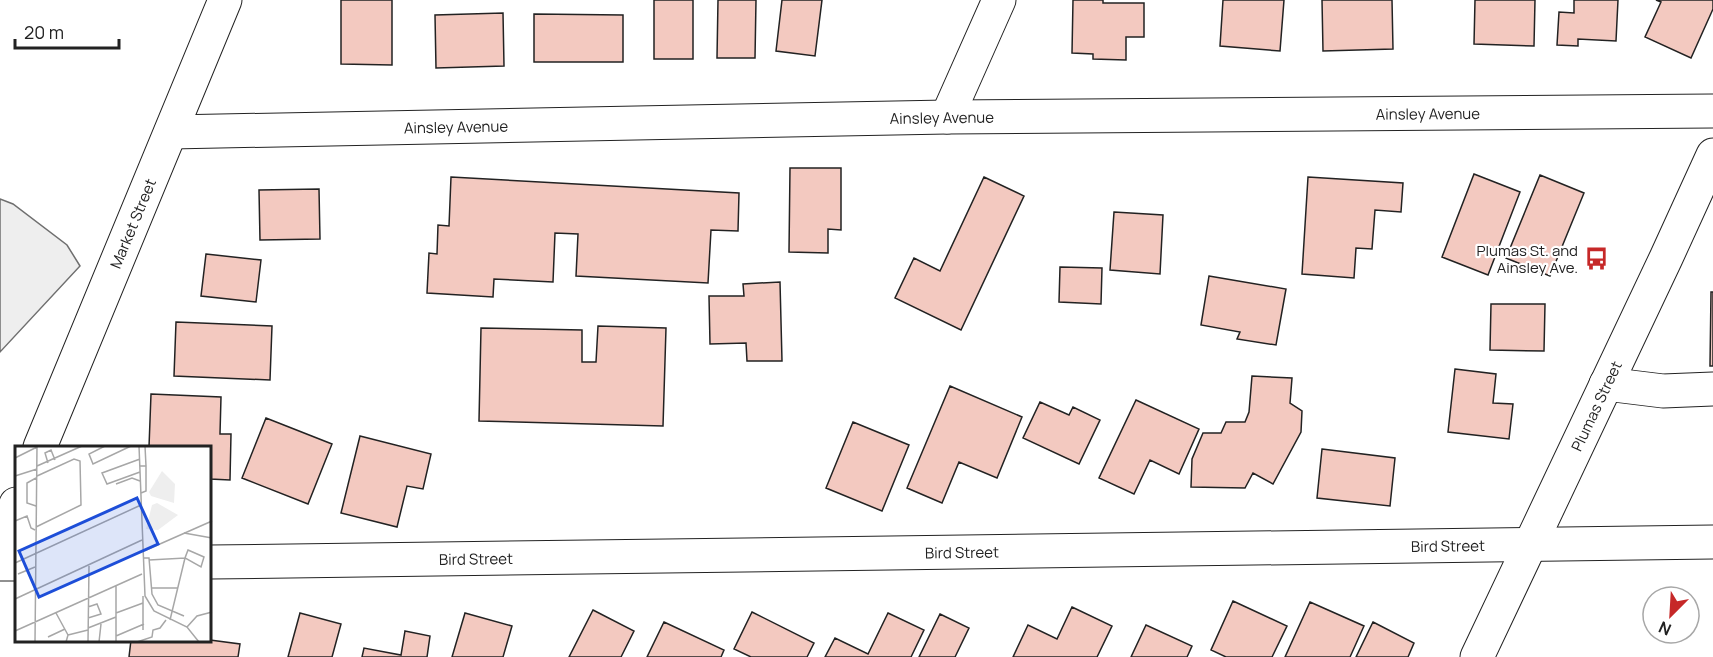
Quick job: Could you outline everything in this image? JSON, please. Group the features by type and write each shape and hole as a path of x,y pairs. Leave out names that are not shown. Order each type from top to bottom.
{"street":[{"name":"Market Street","path":"40,446 225,0"},
{"path":"947,117 999,0"},
{"name":"Ainsley Avenue","path":"171,132 947,117 1713,111"},
{"name":"Plumas Street","path":"1477,657 1713,155"},
{"path":"1606,384 1663,390 1713,389"},
{"path":"0,544 15,506"},
{"name":"Bird Street","path":"212,562 1713,542"}],"shaded area":[{"path":"0,199 13,204 67,245 80,266 0,352"}],"building":[{"path":"341,0 392,0 392,65 341,64"},
{"path":"654,0 693,0 693,59 654,59"},
{"path":"718,0 756,0 755,58 717,58"},
{"path":"782,0 822,0 815,56 776,51"},
{"path":"1073,0 1144,3 1144,37 1126,37 1126,60 1093,59 1093,54 1072,53"},
{"path":"1223,0 1284,0 1280,51 1220,46"},
{"path":"1322,0 1392,0 1393,49 1323,51"},
{"path":"1475,0 1535,0 1534,46 1474,44"},
{"path":"1574,0 1618,0 1616,41 1578,39 1578,46 1557,45 1559,12 1574,13"},
{"path":"1656,0 1713,0 1713,9 1691,58 1645,37 1661,2"},
{"path":"503,13 504,66 436,68 435,15"},
{"path":"534,14 623,15 623,62 534,62"},
{"path":"790,168 841,168 841,230 828,229 828,253 789,252"},
{"path":"1474,174 1520,192 1488,275 1442,257"},
{"path":"1540,175 1584,193 1550,276 1506,258"},
{"path":"451,177 739,193 738,231 711,230 708,283 576,276 578,234 555,233 553,282 494,279 493,297 427,293 429,253 437,254 438,225 449,226"},
{"path":"984,177 1024,196 961,330 895,298 914,258 940,271"},
{"path":"1308,177 1403,183 1401,212 1375,210 1372,249 1356,248 1354,278 1302,274"},
{"path":"319,189 320,239 260,240 259,190"},
{"path":"1114,212 1163,215 1160,274 1110,270"},
{"path":"206,254 261,260 256,302 201,296"},
{"path":"1060,267 1102,268 1101,304 1059,302"},
{"path":"1209,276 1286,289 1276,345 1237,339 1240,332 1201,325"},
{"path":"780,282 782,361 747,361 746,343 710,344 709,296 744,296 743,284"},
{"path":"1711,292 1713,292 1713,366 1710,366"},
{"path":"1491,304 1545,304 1544,351 1490,350"},
{"path":"176,322 272,326 270,380 174,376"},
{"path":"598,326 666,328 663,426 479,421 481,328 582,330 582,362 596,362"},
{"path":"1455,369 1496,374 1493,403 1513,404 1509,439 1448,432"},
{"path":"1252,376 1292,378 1290,403 1302,411 1301,432 1273,484 1253,473 1245,488 1191,487 1192,459 1203,433 1221,433 1226,422 1245,422 1249,412"},
{"path":"950,386 1022,417 997,478 959,462 942,503 907,488"},
{"path":"151,394 221,397 220,434 231,434 230,480 212,479 212,446 149,446"},
{"path":"1136,400 1199,429 1179,474 1150,460 1134,494 1099,478"},
{"path":"1040,402 1069,415 1073,407 1100,420 1079,464 1023,438"},
{"path":"266,418 332,444 308,504 242,478"},
{"path":"853,422 909,445 882,511 826,488"},
{"path":"360,436 431,454 423,489 407,486 397,527 341,513"},
{"path":"1322,449 1395,458 1390,506 1317,498"},
{"path":"1233,601 1287,626 1272,657 1226,657 1211,650"},
{"path":"1310,602 1364,626 1350,657 1285,657"},
{"path":"1072,607 1112,626 1097,657 1013,657 1028,625 1057,639"},
{"path":"593,610 634,631 621,657 569,657"},
{"path":"752,612 814,643 807,657 751,657 734,649"},
{"path":"300,613 341,624 332,657 288,657"},
{"path":"465,613 512,626 503,657 452,657"},
{"path":"888,613 924,630 911,657 825,657 835,638 868,654"},
{"path":"940,614 969,628 955,657 919,657"},
{"path":"664,622 724,650 721,657 647,657"},
{"path":"1373,622 1414,643 1408,657 1356,657"},
{"path":"1146,625 1192,646 1187,657 1131,657"},
{"path":"405,631 430,636 427,657 362,657 364,648 401,655"},
{"path":"212,640 240,644 238,657 129,657 131,642"}],"place":[{"name":"Plumas St. and Ainsley Ave.","path":"1596,259"}]}
